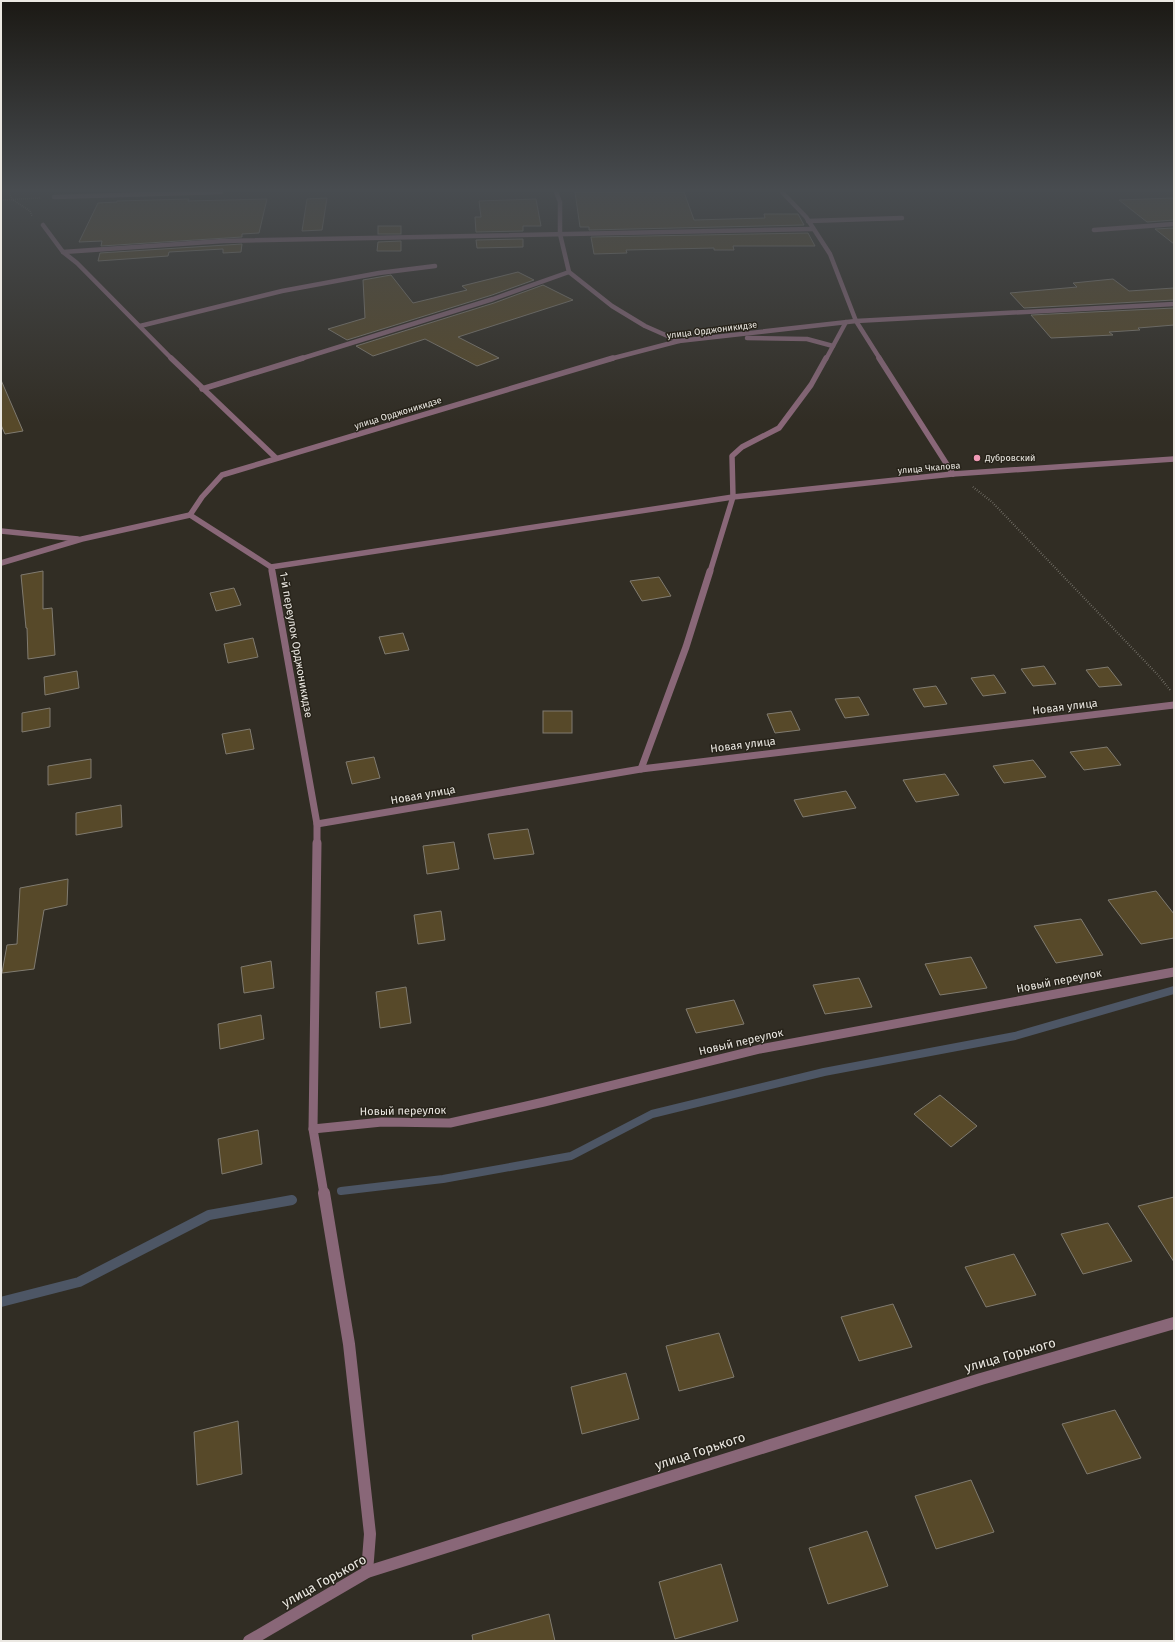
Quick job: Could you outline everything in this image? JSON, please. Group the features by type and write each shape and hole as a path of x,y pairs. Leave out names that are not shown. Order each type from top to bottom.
{"street":[{"path":"83,269 202,389 276,458"},
{"path":"140,326 282,291 379,273 414,269"},
{"path":"568,269 569,272 612,306 645,326 679,341"},
{"path":"836,269 856,321 955,474"},
{"path":"202,389 493,299 569,272"},
{"name":"улица Орджоникидзе","path":"190,515 202,497 222,475 629,352 679,341 856,321 1174,304"},
{"path":"641,769 686,647 733,497 732,456 742,446 779,428 811,385 846,322"},
{"path":"718,337 807,339 832,346"},
{"name":"улица Чкалова","path":"271,567 733,497 955,474 1174,459"},
{"path":"1,563 82,539 190,515"},
{"name":"1-й переулок Орджоникидзе","path":"190,515 271,567 317,824 313,1129 349,1344 370,1534 367,1572"},
{"path":"1,531 82,539"},
{"name":"Новая улица","path":"317,824 641,769 1174,705"},
{"name":"Новый переулок","path":"313,1129 382,1122 450,1122 544,1102 760,1049 1174,972"},
{"name":"улица Горького","path":"249,1641 367,1572 981,1379 1174,1323"}],"path":[{"path":"955,474 992,502 1158,675 1174,696"}],"building":[{"path":"518,272 534,280 492,295 347,340 328,329 365,318 363,280 391,275 413,303 467,290 462,286"},
{"path":"1113,279 1129,291 1174,288 1174,300 1024,308 1010,293 1077,287 1073,283"},
{"path":"543,285 573,300 458,337 499,358 477,366 425,339 373,356 356,346 494,303"},
{"path":"1174,308 1174,325 1138,328 1140,330 1109,332 1113,335 1051,338 1031,315"},
{"path":"1,380 23,431 5,434 1,425"},
{"path":"43,571 43,609 52,608 55,655 28,659 27,628 21,575"},
{"path":"659,577 671,596 642,601 630,581"},
{"path":"234,588 241,605 216,611 210,593"},
{"path":"403,633 409,650 385,654 379,637"},
{"path":"253,638 258,657 228,663 224,644"},
{"path":"1044,666 1056,684 1033,686 1021,669"},
{"path":"1108,667 1122,685 1099,687 1086,670"},
{"path":"77,671 79,688 45,695 44,677"},
{"path":"994,675 1006,693 983,696 971,678"},
{"path":"936,686 947,704 924,707 913,689"},
{"path":"859,697 869,715 845,718 835,699"},
{"path":"50,708 50,727 22,732 22,713"},
{"path":"543,711 572,711 572,733 543,733"},
{"path":"791,711 800,730 775,733 767,714"},
{"path":"250,729 254,749 226,754 222,734"},
{"path":"1107,747 1121,765 1084,770 1070,752"},
{"path":"374,757 380,778 352,784 346,762"},
{"path":"91,759 91,778 48,785 48,766"},
{"path":"1033,760 1046,777 1004,783 993,766"},
{"path":"945,774 959,795 916,802 903,780"},
{"path":"846,791 856,808 803,817 794,800"},
{"path":"121,805 122,827 76,835 76,813"},
{"path":"528,829 534,854 494,859 488,834"},
{"path":"454,842 459,869 427,874 423,846"},
{"path":"68,879 67,905 44,910 34,969 2,973 7,945 17,944 20,888"},
{"path":"1156,891 1174,914 1174,938 1141,944 1108,900"},
{"path":"441,911 445,940 418,944 414,915"},
{"path":"1081,919 1103,955 1056,963 1034,926"},
{"path":"971,957 987,988 940,995 925,964"},
{"path":"271,961 274,988 244,993 241,967"},
{"path":"859,978 872,1007 825,1014 813,985"},
{"path":"406,987 411,1023 380,1028 376,992"},
{"path":"734,1000 744,1024 696,1033 686,1009"},
{"path":"261,1015 264,1039 220,1049 218,1024"},
{"path":"940,1095 977,1126 951,1147 914,1114"},
{"path":"258,1130 262,1164 222,1174 218,1139"},
{"path":"1174,1197 1174,1262 1138,1206"},
{"path":"1108,1223 1132,1261 1083,1274 1061,1234"},
{"path":"1014,1254 1036,1295 986,1307 965,1267"},
{"path":"893,1304 912,1347 859,1361 841,1317"},
{"path":"719,1333 734,1377 679,1391 666,1346"},
{"path":"626,1373 639,1419 582,1434 571,1387"},
{"path":"1115,1410 1141,1458 1087,1474 1062,1424"},
{"path":"238,1421 242,1474 197,1485 194,1432"},
{"path":"971,1480 994,1532 936,1549 915,1496"},
{"path":"867,1531 888,1586 828,1604 809,1548"},
{"path":"721,1564 738,1621 675,1639 659,1582"},
{"path":"549,1614 555,1641 473,1641 472,1635"}],"waterway":[{"path":"341,1191 443,1179 571,1156 652,1114 824,1072 1015,1036 1174,990"},
{"path":"1,1302 79,1282 209,1215 292,1200"}],"place":[{"name":"Дубровский","path":"977,458"}]}
